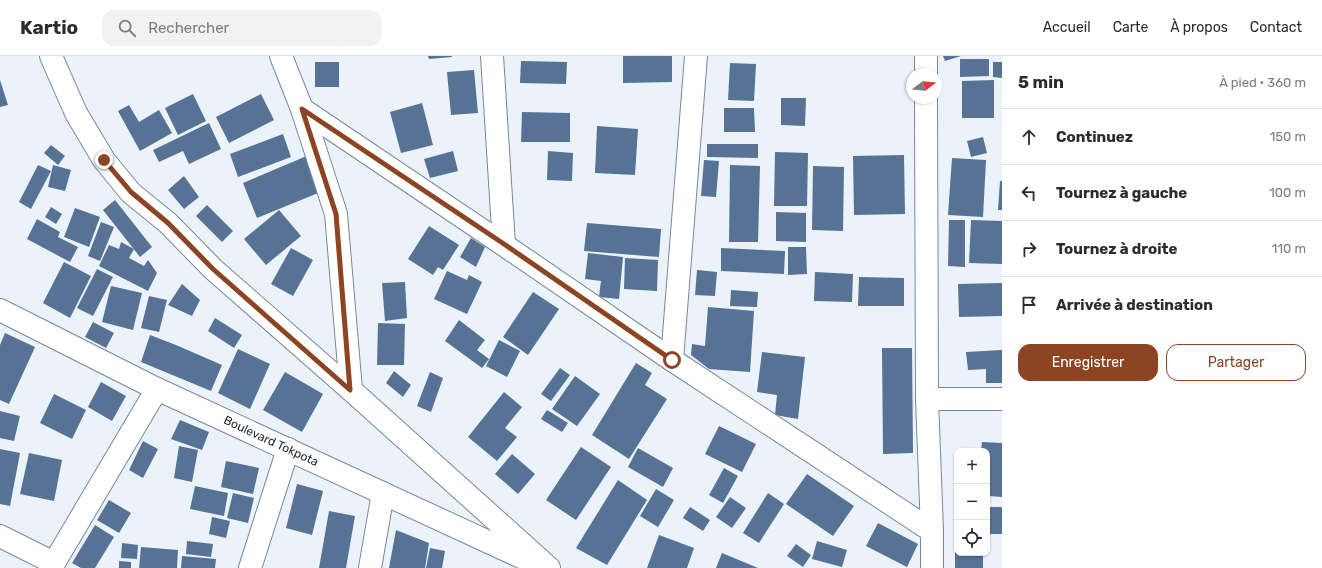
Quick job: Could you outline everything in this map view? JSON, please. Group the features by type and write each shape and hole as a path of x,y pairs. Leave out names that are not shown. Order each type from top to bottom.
{"street":[{"path":"51,56 76,113 104,160 131,192 168,223 213,269 549,568"},
{"path":"281,56 302,109 336,214 350,390"},
{"path":"492,56 504,244"},
{"path":"672,360 696,56"},
{"path":"926,56 926,68"},
{"path":"926,104 927,399 932,568"},
{"path":"302,109 504,244 672,360 932,532"},
{"name":"Boulevard Tokpota","path":"0,310 157,389 544,568"},
{"path":"0,536 53,566 157,389"},
{"path":"927,399 1002,399"},
{"path":"250,568 288,449"},
{"path":"370,568 383,493"}],"building":[{"path":"428,56 452,56 452,57 429,59"},
{"path":"623,56 672,56 672,82 623,83"},
{"path":"943,56 961,56 945,61"},
{"path":"960,59 989,59 989,76 960,77"},
{"path":"521,61 567,62 566,84 520,83"},
{"path":"315,62 339,62 339,87 315,87"},
{"path":"993,62 1002,62 1002,78 993,77"},
{"path":"730,63 756,64 754,101 728,100"},
{"path":"474,70 478,113 451,115 447,72"},
{"path":"0,80 8,105 0,107"},
{"path":"994,80 994,118 962,118 962,81"},
{"path":"193,94 206,121 178,135 165,108"},
{"path":"261,94 274,120 229,143 216,117"},
{"path":"781,98 806,98 805,126 781,125"},
{"path":"422,103 433,145 401,153 390,112"},
{"path":"129,105 139,122 159,110 172,133 140,151 118,111"},
{"path":"724,108 754,108 755,132 724,132"},
{"path":"522,112 570,113 570,142 521,142"},
{"path":"209,123 221,149 189,164 183,151 159,162 153,150"},
{"path":"597,126 638,129 635,175 595,173"},
{"path":"283,134 291,157 238,177 230,154"},
{"path":"983,137 987,153 971,157 967,141"},
{"path":"707,144 758,144 758,158 707,157"},
{"path":"51,145 65,156 58,165 44,153"},
{"path":"453,151 458,171 430,178 424,159"},
{"path":"548,151 573,153 572,181 547,180"},
{"path":"775,152 808,153 807,206 774,206"},
{"path":"309,155 323,191 257,218 243,183"},
{"path":"904,155 905,214 854,215 853,156"},
{"path":"952,158 986,160 983,217 948,215"},
{"path":"704,160 719,161 716,197 701,196"},
{"path":"38,165 51,171 31,209 19,202"},
{"path":"53,165 71,170 65,191 48,187"},
{"path":"730,165 760,166 758,242 729,242"},
{"path":"813,166 844,167 843,231 812,230"},
{"path":"184,176 199,197 184,209 168,190"},
{"path":"1000,181 1002,181 1002,210 998,210"},
{"path":"115,200 152,247 140,257 103,210"},
{"path":"207,205 233,231 222,242 196,216"},
{"path":"51,207 62,214 56,224 45,217"},
{"path":"75,208 100,217 89,247 64,237"},
{"path":"279,210 301,236 266,265 244,239"},
{"path":"776,212 806,213 806,242 776,241"},
{"path":"37,219 60,232 58,237 78,247 70,262 27,239"},
{"path":"949,220 965,220 965,267 948,266"},
{"path":"971,220 1002,221 1002,264 969,263"},
{"path":"101,222 114,227 100,261 88,256"},
{"path":"587,223 661,229 659,257 584,251"},
{"path":"429,226 459,245 443,270 438,267 433,275 408,259"},
{"path":"471,238 485,247 476,267 460,257"},
{"path":"121,242 134,249 129,258 144,266 148,260 157,273 148,291 99,266 109,245 119,249"},
{"path":"788,247 806,247 807,274 788,275"},
{"path":"291,248 313,260 293,296 271,284"},
{"path":"721,248 785,251 784,274 721,271"},
{"path":"588,253 623,257 619,299 599,297 601,281 585,279"},
{"path":"625,258 658,260 657,291 624,289"},
{"path":"64,262 91,276 70,318 43,303"},
{"path":"97,269 113,277 93,316 77,308"},
{"path":"697,270 717,272 715,296 695,295"},
{"path":"447,271 467,280 469,275 482,282 467,314 434,299"},
{"path":"815,272 853,274 852,302 814,301"},
{"path":"859,277 904,278 904,306 858,306"},
{"path":"405,282 407,318 385,321 382,283"},
{"path":"1002,283 1002,316 959,317 958,284"},
{"path":"182,284 200,300 192,316 168,305"},
{"path":"111,286 142,293 133,330 102,322"},
{"path":"731,290 758,292 757,307 730,306"},
{"path":"533,292 559,309 528,355 503,337"},
{"path":"149,296 167,300 159,332 141,328"},
{"path":"708,307 754,311 750,372 709,369 691,355 692,344 705,346"},
{"path":"215,318 242,335 234,348 208,331"},
{"path":"459,320 485,340 477,350 489,359 482,368 445,341"},
{"path":"93,322 114,333 106,348 85,337"},
{"path":"378,323 405,324 404,365 377,365"},
{"path":"5,333 35,347 9,404 0,400 0,345"},
{"path":"150,335 222,365 211,391 141,362"},
{"path":"499,340 520,351 507,377 486,366"},
{"path":"882,348 912,348 913,453 883,454"},
{"path":"238,349 270,364 250,409 218,393"},
{"path":"1002,350 1002,383 986,383 986,369 968,370 966,352"},
{"path":"762,352 805,357 798,419 775,415 777,395 757,392"},
{"path":"636,363 652,373 645,385 667,399 629,459 592,435"},
{"path":"560,368 570,375 551,401 541,394"},
{"path":"394,371 411,385 403,397 386,383"},
{"path":"285,372 323,394 302,432 263,410"},
{"path":"430,372 443,378 431,412 417,406"},
{"path":"575,376 600,394 577,426 552,409"},
{"path":"101,382 126,396 112,421 88,407"},
{"path":"504,392 522,407 505,428 517,437 497,461 468,437"},
{"path":"54,394 86,410 72,439 40,423"},
{"path":"547,410 568,423 562,432 541,419"},
{"path":"0,411 20,416 14,441 0,438"},
{"path":"180,420 209,432 202,450 171,439"},
{"path":"719,426 756,444 742,472 705,454"},
{"path":"143,441 158,449 143,478 129,470"},
{"path":"982,442 1002,443 1002,497 990,496 990,448 981,448"},
{"path":"179,446 198,450 192,482 174,478"},
{"path":"581,447 611,467 576,520 546,500"},
{"path":"638,448 673,468 663,487 628,467"},
{"path":"0,449 20,453 10,506 0,504"},
{"path":"29,453 62,460 54,501 20,494"},
{"path":"512,454 535,474 518,494 495,474"},
{"path":"226,461 259,468 253,494 221,487"},
{"path":"724,468 738,476 723,503 709,495"},
{"path":"807,474 854,506 833,536 786,504"},
{"path":"618,480 647,500 607,565 576,548"},
{"path":"297,484 323,491 312,535 286,528"},
{"path":"195,486 228,493 224,516 190,509"},
{"path":"656,489 674,500 658,527 640,516"},
{"path":"233,493 254,498 248,523 227,518"},
{"path":"768,493 784,504 759,543 743,533"},
{"path":"730,497 746,508 732,528 716,517"},
{"path":"109,500 131,513 119,533 97,520"},
{"path":"690,507 710,520 703,531 683,518"},
{"path":"990,507 1002,507 1002,534 990,534"},
{"path":"329,511 355,516 346,568 319,568"},
{"path":"212,517 230,521 226,538 209,534"},
{"path":"878,523 918,544 907,567 866,546"},
{"path":"95,525 114,537 95,568 81,568 72,563"},
{"path":"396,530 429,543 425,568 389,568"},
{"path":"659,535 694,548 687,568 647,568"},
{"path":"187,541 213,544 211,557 186,554"},
{"path":"817,541 847,550 842,567 812,559"},
{"path":"122,543 138,545 137,559 121,558"},
{"path":"796,544 811,555 803,567 787,556"},
{"path":"141,547 178,550 177,568 139,568"},
{"path":"430,548 445,551 442,568 426,568"},
{"path":"722,553 758,568 716,568"},
{"path":"182,556 216,559 215,568 181,568"},
{"path":"955,556 983,556 983,568 955,568"},
{"path":"119,561 131,562 131,568 119,568"}],"route":[{"path":"104,160 131,192 168,223 213,269 350,390 336,214 302,109 504,244 672,360"}]}
